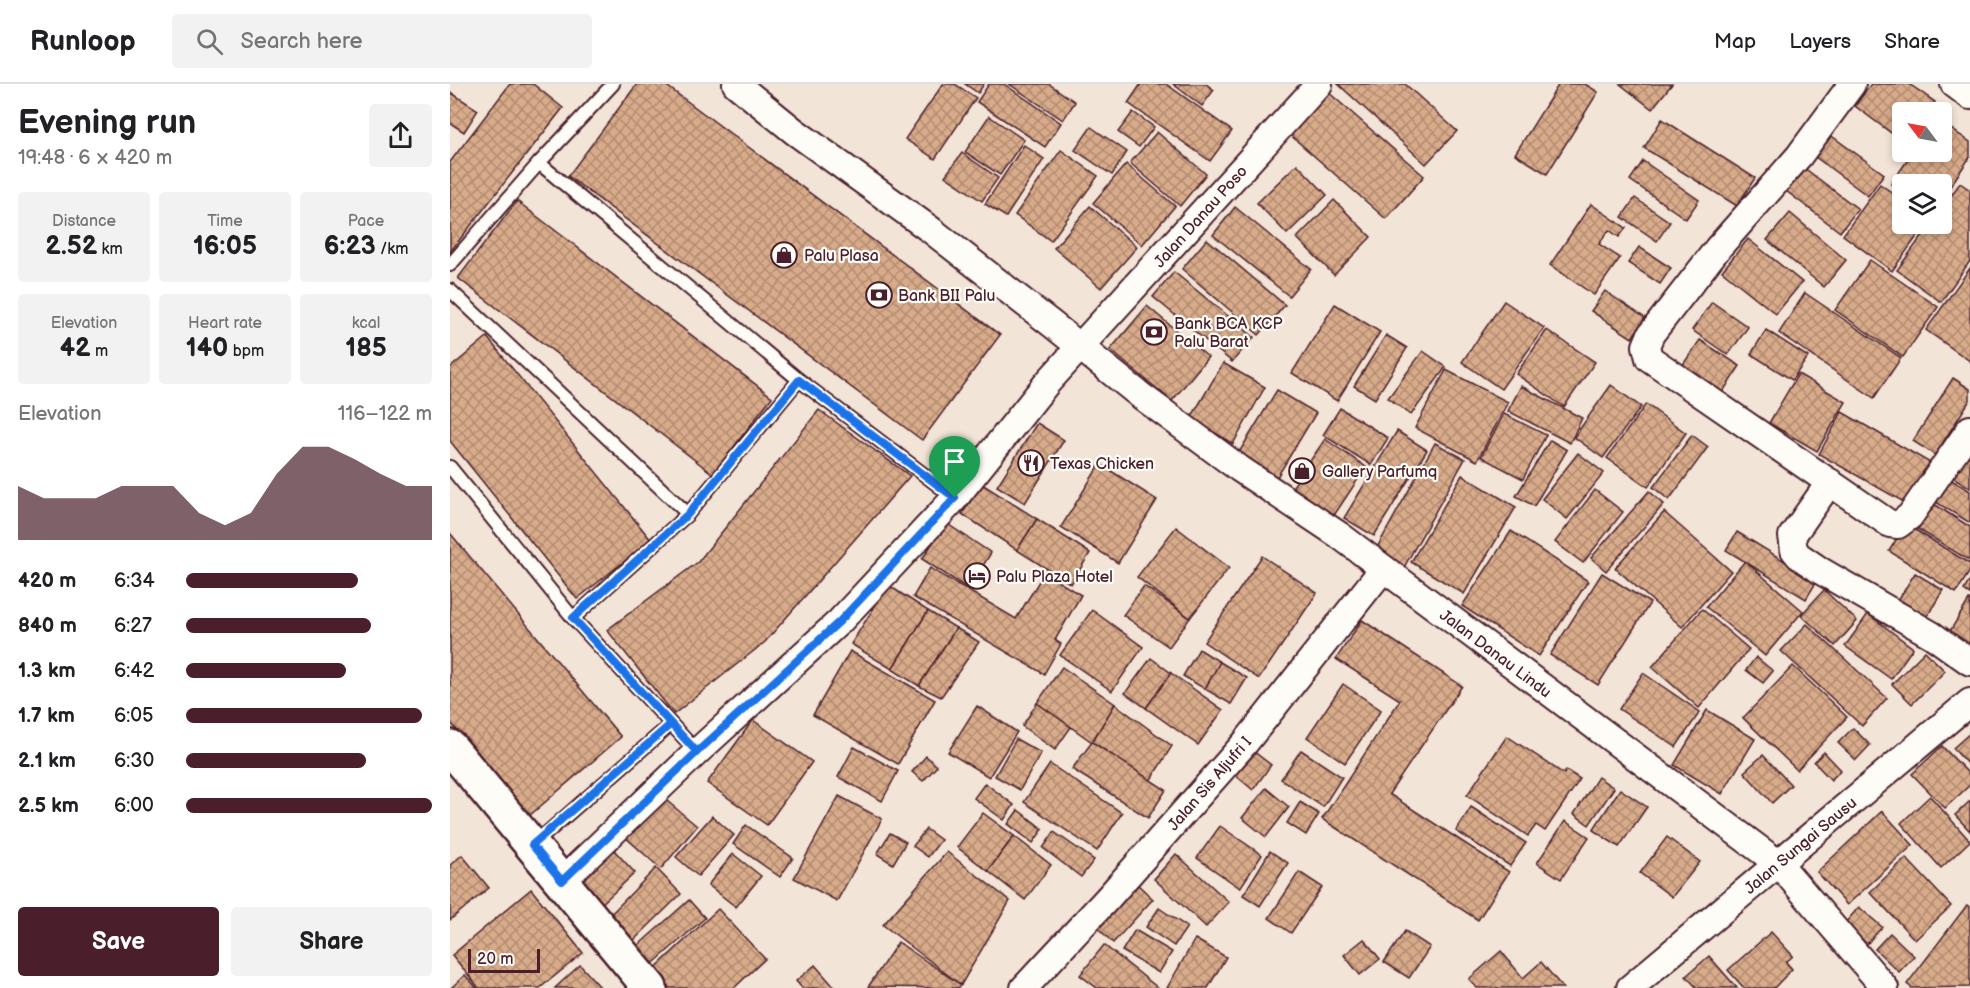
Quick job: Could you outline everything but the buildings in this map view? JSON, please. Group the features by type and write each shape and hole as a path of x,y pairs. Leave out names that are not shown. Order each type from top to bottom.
{"main road":[{"path":"450,747 650,988"}],"street":[{"name":"Jalan Danau Lindu","path":"736,84 794,131 931,230 1140,395 1240,469 1339,535 1779,864 1885,988"},
{"name":"Jalan Danau Poso","path":"562,881 697,752 840,621 955,498 1047,383 1319,84"},
{"path":"1852,84 1799,156 1718,248 1651,334 1646,346 1649,358 1883,520 1898,525 1910,516 1970,429"},
{"path":"1954,84 1970,96"},
{"path":"1830,482 1792,536 1794,550 1821,571 1932,635 1970,662"},
{"name":"Jalan Sis Aljufri I","path":"1024,988 1107,899 1245,743 1383,569"},
{"name":"Jalan Sungai Sausu","path":"1630,988 1970,702"}],"lane":[{"path":"450,265 539,163 613,84"},
{"path":"539,163 799,380 955,498"},
{"path":"450,290 688,514"},
{"path":"573,618 688,514 799,380"},
{"path":"450,468 573,618 697,752"},
{"path":"532,845 671,724"}],"place":[{"name":"Palu Plasa","path":"784,255"},
{"name":"Bank BII Palu","path":"879,295"},
{"name":"Bank BCA KCP Palu Barat","path":"1154,332"},
{"name":"Texas Chicken","path":"1031,463"},
{"name":"Gallery Parfumq","path":"1302,471"},
{"name":"Palu Plaza Hotel","path":"977,576"}],"route":[{"path":"955,498 799,380 688,514 573,618 697,752 562,881 532,845 671,724 697,752 840,621 955,498"}]}
